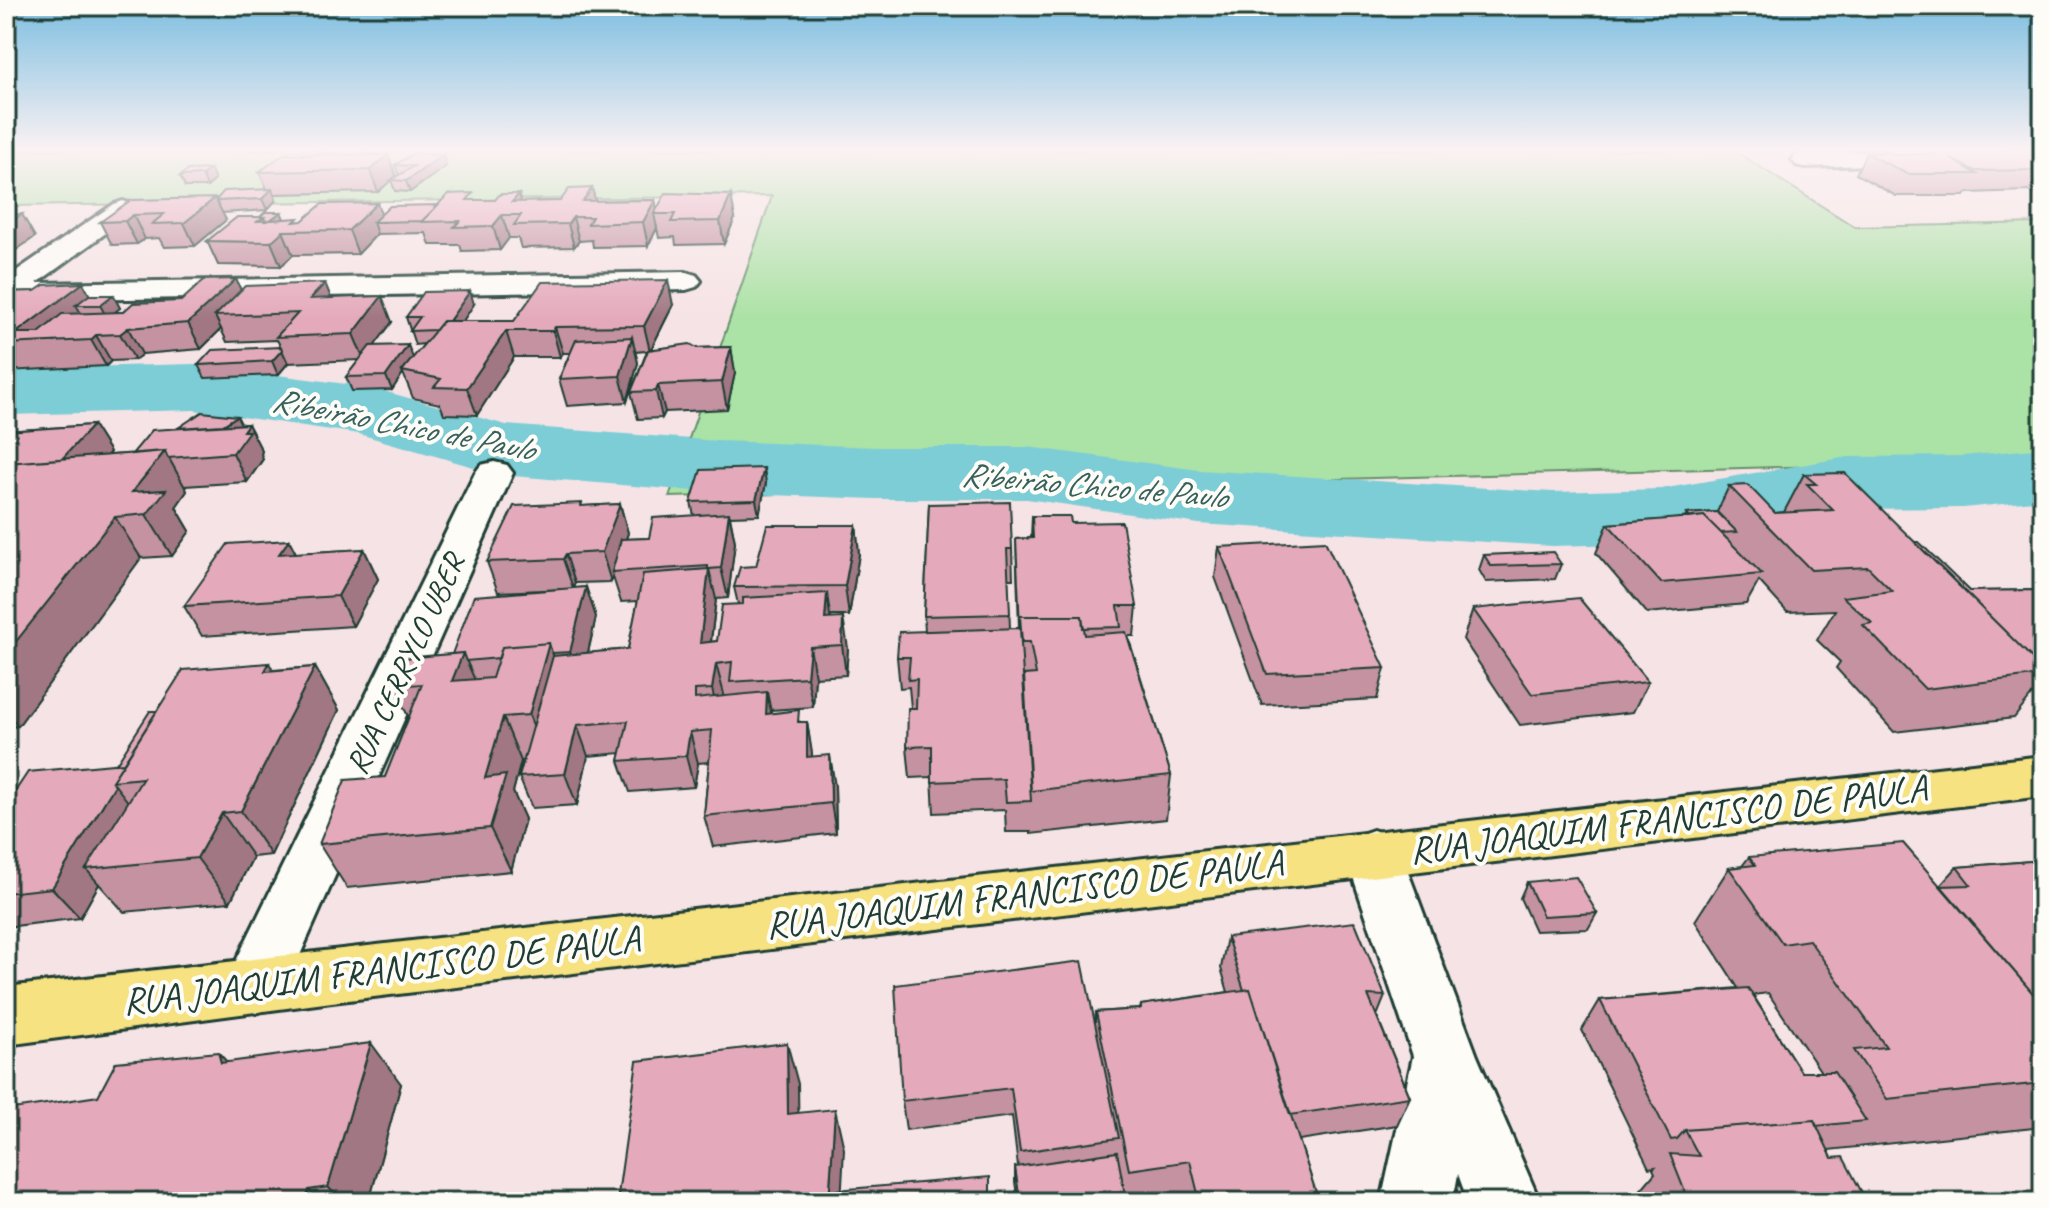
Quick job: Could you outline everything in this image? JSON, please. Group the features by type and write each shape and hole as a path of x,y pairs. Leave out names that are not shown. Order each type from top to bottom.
{"main road":[{"name":"RUA JOAQUIM FRANCISCO DE PAULA","path":"6,1016 2043,776"}],"street":[{"path":"6,292 123,209"},
{"path":"6,292 686,281"},
{"name":"RUA CERRYLO UBER","path":"256,985 494,473"},
{"path":"1373,853 1445,1056 1504,1202"},
{"path":"1417,1202 1445,1056"}],"green space":[{"path":"768,206 1822,206 1855,227 2043,223 2043,460 669,497"}],"building":[{"path":"122,206 205,206 184,223 152,224 164,214 133,215 125,221 100,222"},
{"path":"319,206 374,206 349,230 283,231 271,242 207,241 237,217 264,217 258,221 298,218 294,222 302,221"},
{"path":"390,206 437,206 422,221 373,222"},
{"path":"437,206 652,206 643,222 588,224 592,217 573,217 568,224 514,225 521,215 502,215 493,226 454,227 460,221 422,222"},
{"path":"658,206 726,206 720,221 671,222 675,214 654,214"},
{"path":"265,212 281,212 265,221 264,217 260,217"},
{"path":"22,214 6,225 6,215"},
{"path":"236,279 188,323 128,328 120,334 96,335 91,340 6,344 6,292 35,291 44,285 83,283 16,333 39,333 62,314 123,312 133,303 181,301 204,280"},
{"path":"668,280 644,326 506,331 467,388 434,387 441,379 402,371 443,321 514,321 542,282"},
{"path":"325,283 310,299 382,296 353,334 276,337 298,313 215,316 245,286"},
{"path":"470,291 449,321 443,321 436,330 410,331 420,317 406,317 424,292"},
{"path":"89,295 113,295 100,305 76,305"},
{"path":"632,337 620,376 559,379 576,340"},
{"path":"690,344 697,348 731,347 722,382 658,385 656,391 631,392 648,350"},
{"path":"408,345 386,376 346,377 370,346"},
{"path":"281,347 282,350 272,361 198,365 212,350"},
{"path":"202,412 237,416 223,425 178,428"},
{"path":"248,424 243,431 249,431 233,453 168,458 165,451 132,454 152,430"},
{"path":"93,425 62,459 6,463 6,431"},
{"path":"165,451 132,492 166,490 147,514 115,517 6,654 6,463"},
{"path":"764,468 756,500 691,502 701,470"},
{"path":"1845,473 2043,669 2043,675 1925,689 1863,625 1872,623 1843,597 1892,591 1868,567 1811,570 1729,486 1748,485 1775,513 1833,510 1807,484 1816,484 1804,474"},
{"path":"1010,502 1012,549 1007,549 1010,614 924,616 929,504"},
{"path":"582,503 581,506 620,504 602,552 566,554 563,559 487,562 514,506"},
{"path":"1717,512 1737,532 1721,533 1704,516 1690,518 1687,514"},
{"path":"729,513 721,568 709,569 700,643 717,641 722,605 743,604 743,598 827,593 825,619 843,618 842,645 810,647 807,677 730,682 732,662 716,664 712,689 695,690 695,699 767,692 766,714 799,710 798,722 807,722 807,757 830,755 831,803 704,816 712,730 690,732 686,756 619,761 628,721 577,725 565,774 519,777 553,656 628,649 643,574 708,569 708,566 612,572 621,539 649,538 653,518"},
{"path":"1032,516 1070,516 1071,523 1122,522 1137,606 1118,606 1121,627 1083,628 1082,616 1020,616 1020,628 1016,539 1033,538"},
{"path":"1704,516 1762,574 1661,583 1608,524"},
{"path":"767,525 856,525 845,586 734,587 740,567 756,566"},
{"path":"289,540 279,554 364,549 338,596 184,606 228,544"},
{"path":"1325,541 1385,668 1267,674 1219,547"},
{"path":"1915,542 1919,542 1969,591 2043,590 2043,665 2039,665"},
{"path":"1553,552 1561,564 1491,566 1484,555"},
{"path":"586,587 570,652 552,653 549,643 502,647 499,658 466,661 463,653 452,654 474,596"},
{"path":"1579,598 1648,682 1532,694 1473,609"},
{"path":"1020,616 1082,616 1085,635 1126,632 1171,775 1031,791 1024,675 1036,674 1030,642 1022,642"},
{"path":"1020,628 1031,801 1006,802 1004,779 932,782 932,746 907,747 908,708 916,708 917,679 908,680 910,657 897,657 899,632"},
{"path":"549,643 529,715 503,717 485,778 506,775 490,828 319,844 345,780 385,777 422,684 393,686 404,658 463,653 452,681 492,678 502,647"},
{"path":"269,663 265,671 315,667 241,811 222,813 197,858 86,869 143,778 112,781 183,670"},
{"path":"150,711 157,711 124,763 116,764"},
{"path":"124,763 112,781 115,785 52,888 6,893 6,805 28,772"},
{"path":"1903,843 2043,1005 2043,1083 1887,1099 1854,1050 1886,1047 1809,940 1783,944 1729,868 1755,865 1749,857"},
{"path":"2043,860 2043,1005 1941,886 1971,885 1957,867"},
{"path":"1576,877 1597,913 1543,916 1527,882"},
{"path":"1355,922 1385,996 1368,995 1410,1097 1290,1115 1250,989 1244,990 1227,937"},
{"path":"1082,961 1119,1138 1020,1152 1011,1088 902,1101 895,985"},
{"path":"1748,988 1801,1072 1834,1072 1866,1121 1816,1126 1814,1120 1685,1130 1677,1139 1671,1140 1600,1000"},
{"path":"1250,989 1319,1202 1200,1202 1190,1161 1129,1170 1096,1012 1141,1009 1141,1005"},
{"path":"371,1043 328,1187 309,1190 305,1202 6,1202 6,1110 98,1096 116,1062 218,1052 221,1063"},
{"path":"787,1043 788,1114 835,1109 829,1202 617,1202 637,1061"},
{"path":"1814,1120 1832,1158 1843,1157 1867,1202 1689,1202 1670,1154 1699,1156 1685,1130"},
{"path":"1117,1152 1126,1200 1020,1201 1015,1167"},
{"path":"990,1177 990,1202 837,1202 837,1190"}],"waterway":[{"name":"Ribeirão Chico de Paulo","path":"6,392 194,387 369,411 501,450 718,467 875,473 1027,473 1199,497 1553,519 1661,516 1848,483 1963,482 2043,474"}]}
